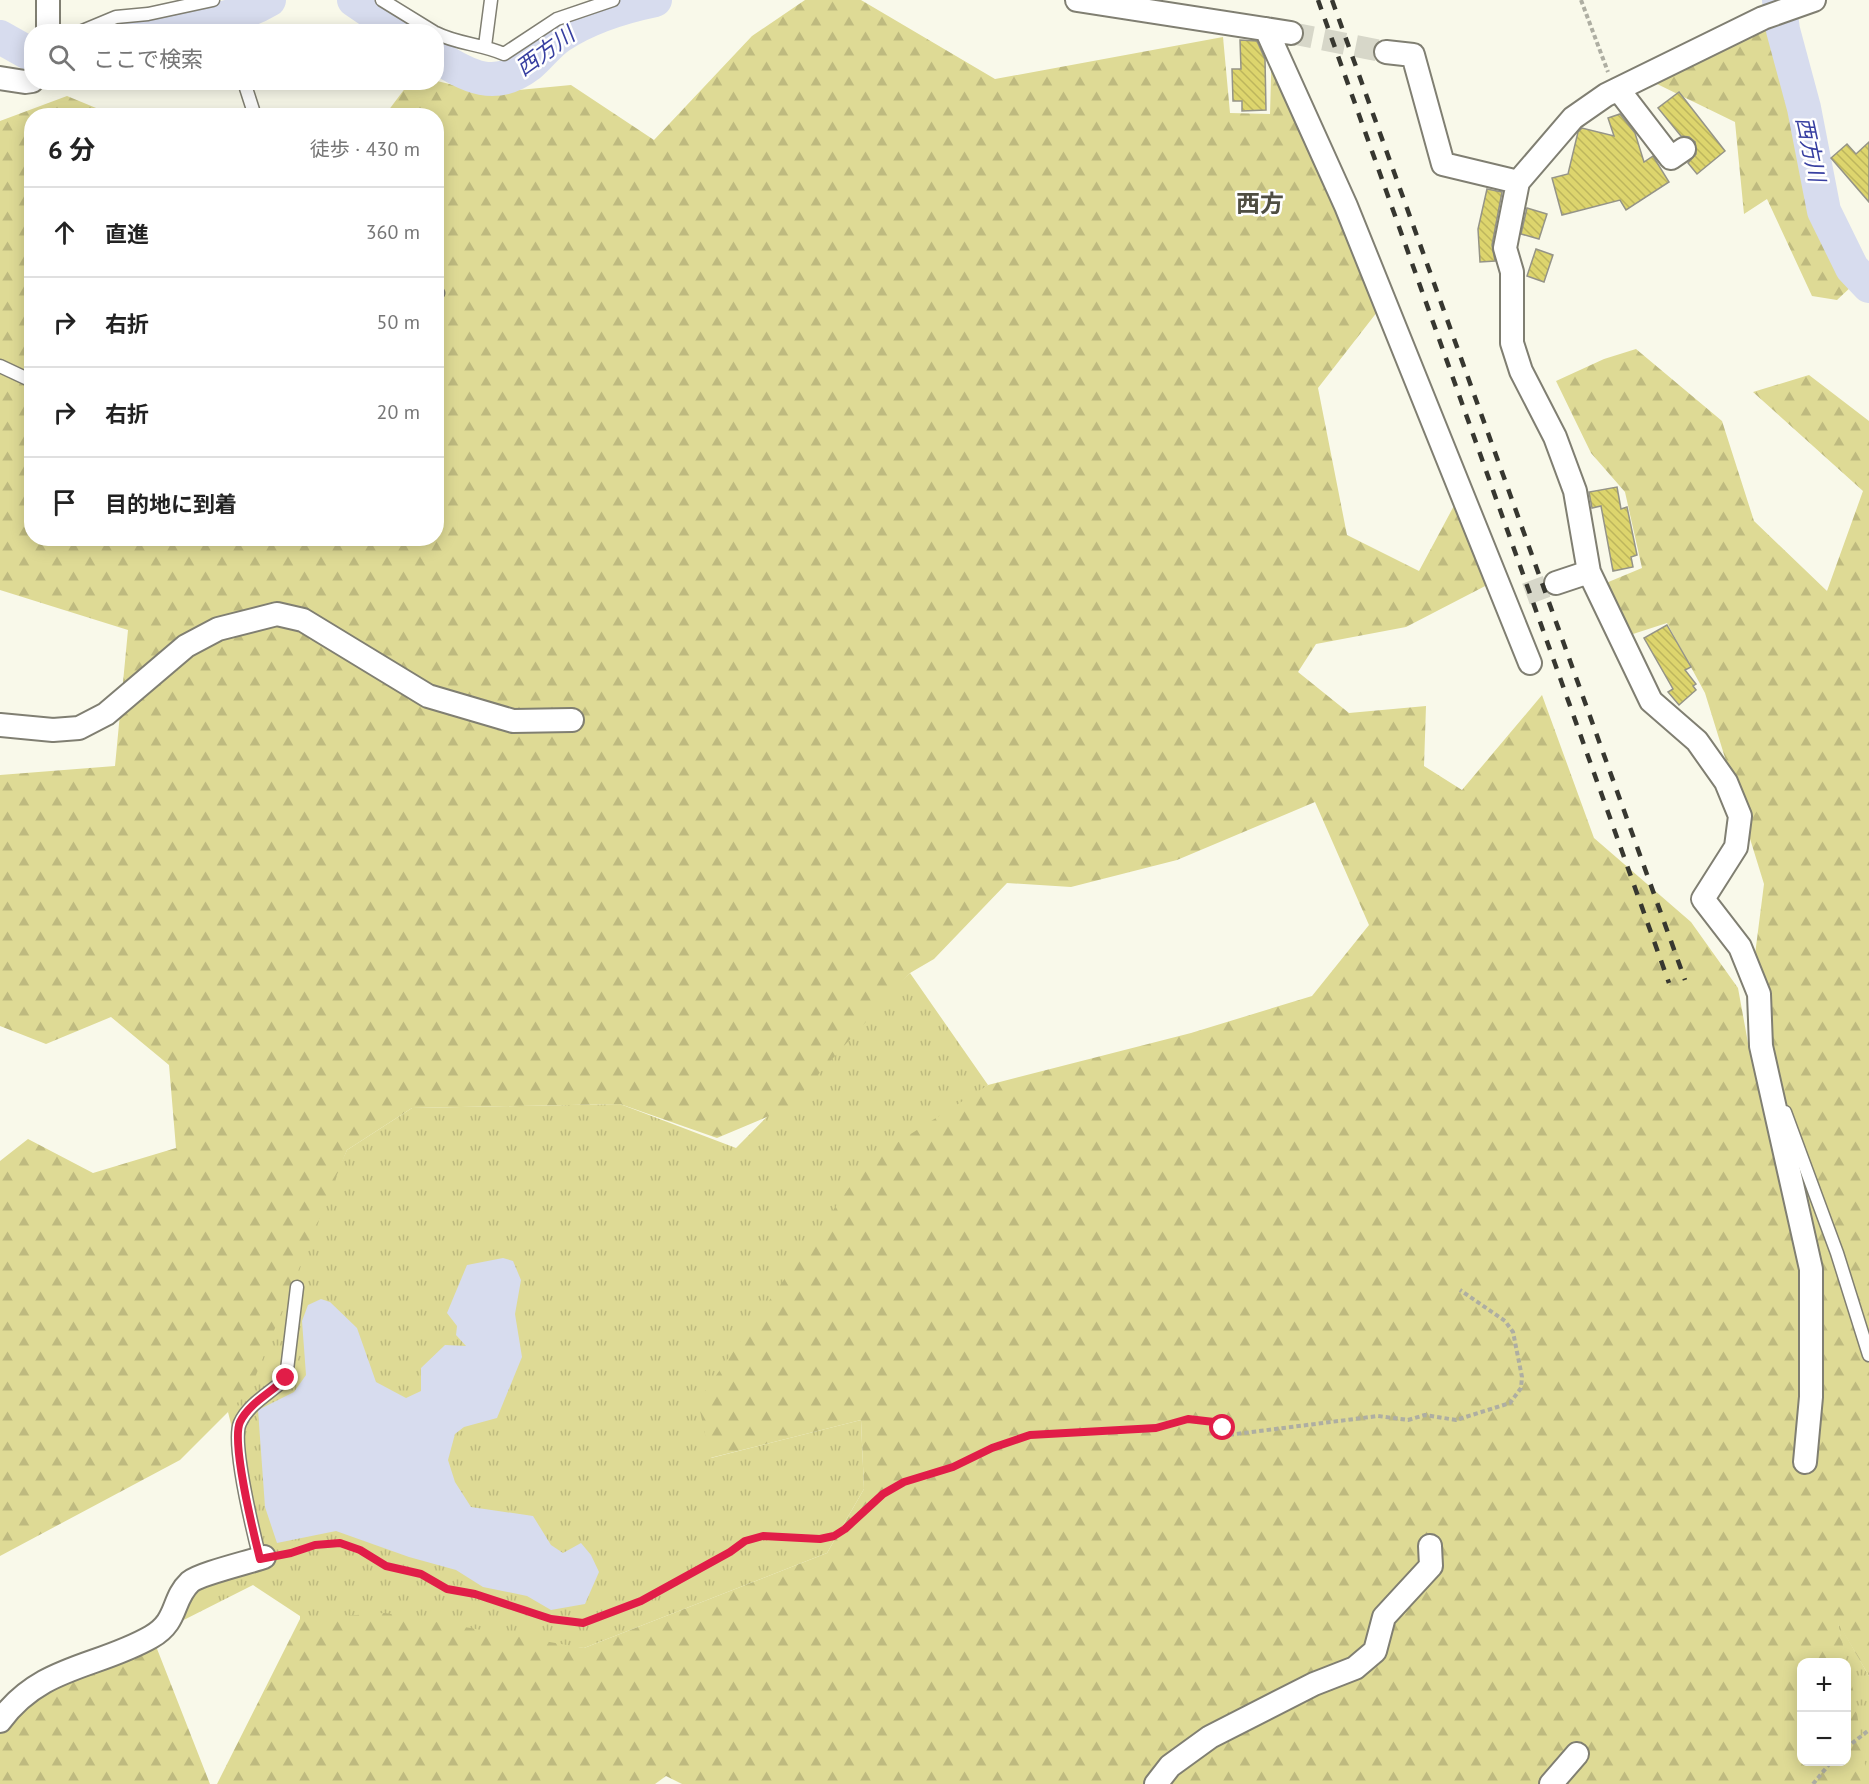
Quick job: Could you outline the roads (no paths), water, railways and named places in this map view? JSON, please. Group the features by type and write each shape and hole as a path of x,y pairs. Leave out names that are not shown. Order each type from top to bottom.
{"street":[{"path":"48,0 48,24"},
{"path":"1077,0 1291,33"},
{"path":"1805,1462 1811,1397 1811,1269 1761,1046 1759,994 1740,947 1703,899 1736,847 1740,816 1726,782 1697,741 1651,701 1589,572 1575,491 1555,437 1521,371 1512,343 1512,272 1505,248 1518,182 1573,118 1617,90 1763,18 1809,2"},
{"path":"1266,29 1347,206 1516,597 1530,663"},
{"path":"1386,52 1413,55 1443,164 1518,182"},
{"path":"0,78 24,80"},
{"path":"1617,90 1671,158 1684,149"},
{"path":"1556,584 1589,572"},
{"path":"0,725 53,730 79,728 106,714 186,646 219,629 277,614 303,620 429,696 513,721 572,720"},
{"path":"1156,1784 1170,1766 1210,1737 1314,1684 1355,1668 1376,1651 1384,1617 1431,1566 1430,1546"},
{"path":"0,1721 12,1704 63,1671 152,1636 169,1624 181,1597 193,1580 262,1558"},
{"path":"1551,1784 1577,1754"}],"lane":[{"path":"99,24 116,17 148,14 213,0"},
{"path":"382,0 422,24"},
{"path":"485,46 491,0"},
{"path":"444,36 485,46 504,54 557,19 613,0"},
{"path":"247,90 252,108"},
{"path":"0,366 24,377"},
{"path":"1761,1046 1837,1253 1869,1355"},
{"path":"262,1558 244,1494 239,1425 249,1409 286,1378 297,1287"}],"water":[{"path":"503,1258 513,1261 521,1280 515,1314 522,1357 497,1418 464,1427 455,1434 448,1460 455,1482 471,1507 533,1516 551,1545 563,1553 581,1543 591,1555 599,1572 585,1604 551,1610 527,1596 483,1587 456,1570 409,1557 336,1531 277,1543 265,1507 258,1410 294,1392 306,1375 302,1321 308,1305 321,1299 330,1302 357,1328 376,1382 406,1398 421,1391 421,1368 445,1345 466,1346 456,1335 457,1326 447,1313 467,1265"}],"waterway":[{"name":"西方川","path":"187,24 219,19 269,0"},
{"name":"西方川","path":"354,0 389,24"},
{"name":"西方川","path":"444,61 471,75 493,79 505,78 529,65 556,39 582,23 618,9 655,0"},
{"name":"西方川","path":"1779,0 1783,30 1804,108 1824,211 1852,268 1869,286"},
{"name":"西方川","path":"0,37 24,50"}],"tunnel":[{"path":"1291,33 1386,52"},
{"path":"1526,594 1556,583"}],"railway":[{"path":"1318,0 1669,983"},
{"path":"1332,0 1685,980"}],"district":[{"name":"西方","path":"1260,203"}]}
